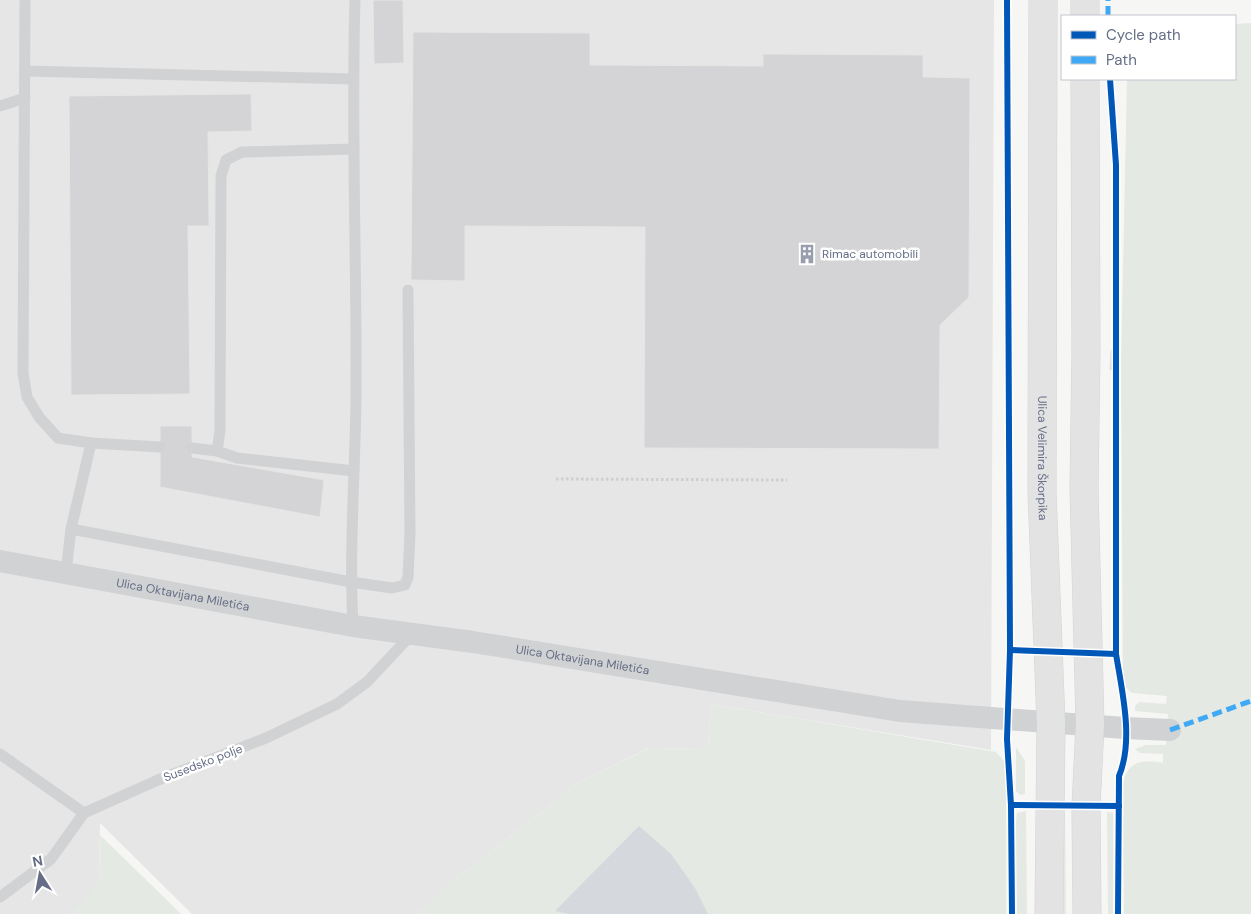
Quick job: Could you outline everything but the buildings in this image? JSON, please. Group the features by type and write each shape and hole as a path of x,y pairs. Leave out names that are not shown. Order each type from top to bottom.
{"main road":[{"name":"Ulica Velimira Škorpika","path":"1043,0 1042,492 1051,723 1049,914"},
{"path":"1085,0 1085,15"},
{"path":"1085,80 1086,351 1084,488 1090,725 1086,806 1087,914"}],"street":[{"name":"Ulica Oktavijana Miletića","path":"0,561 353,626 900,711 1170,730"}],"lane":[{"path":"26,0 24,381 28,397 39,418 58,438 91,443 160,446"},
{"path":"353,626 351,582 356,369 353,79 355,0"},
{"path":"25,72 353,79"},
{"path":"0,106 25,98"},
{"path":"217,450 220,431 221,176 226,160 242,152 354,149"},
{"path":"71,529 351,582 392,588 405,585 408,577 408,290"},
{"path":"66,572 71,529 91,443"},
{"path":"192,448 217,450 237,458 354,472"},
{"name":"Susedsko polje","path":"84,812 158,780 266,738 337,704 367,682 412,634"},
{"path":"0,754 84,812 51,859 0,897"}],"path":[{"path":"556,479 787,480"}],"shaded area":[{"path":"0,0 994,0 991,750 711,704 708,749 649,748 579,782 453,881 418,914 192,914 100,823 99,885 71,914 0,914"},
{"path":"1251,23 1251,914 1124,914 1123,782 1133,765 1144,761 1163,763 1163,754 1140,753 1135,749 1146,745 1166,745 1168,714 1135,711 1135,706 1139,702 1166,704 1167,696 1132,693 1123,685 1121,365 1127,80 1236,80 1236,24"},
{"path":"711,704 996,752 1004,761 1006,768 1006,914 418,914 453,881 579,782 650,748 708,749"},
{"path":"1016,747 1025,761 1025,794 1020,795 1016,791"},
{"path":"1026,811 1027,914 1017,914 1016,823 1017,813"},
{"path":"1060,812 1065,813 1066,914 1061,914"},
{"path":"1107,812 1113,813 1113,914 1108,914"},
{"path":"639,826 671,854 695,888 708,914 569,914 555,911"},
{"path":"100,835 181,914 71,914 99,885"}],"marked path":[{"path":"1108,0 1108,15"},
{"path":"1170,730 1251,701"}],"cycle path":[{"path":"1007,0 1010,650 1007,739 1011,805 1012,914"},
{"path":"1110,80 1116,165 1116,654 1124,699 1126,731 1126,747 1119,776 1118,914"},
{"path":"1010,650 1116,654"},
{"path":"1011,805 1119,806"}],"place":[{"name":"Rimac automobili","path":"807,254"}]}
